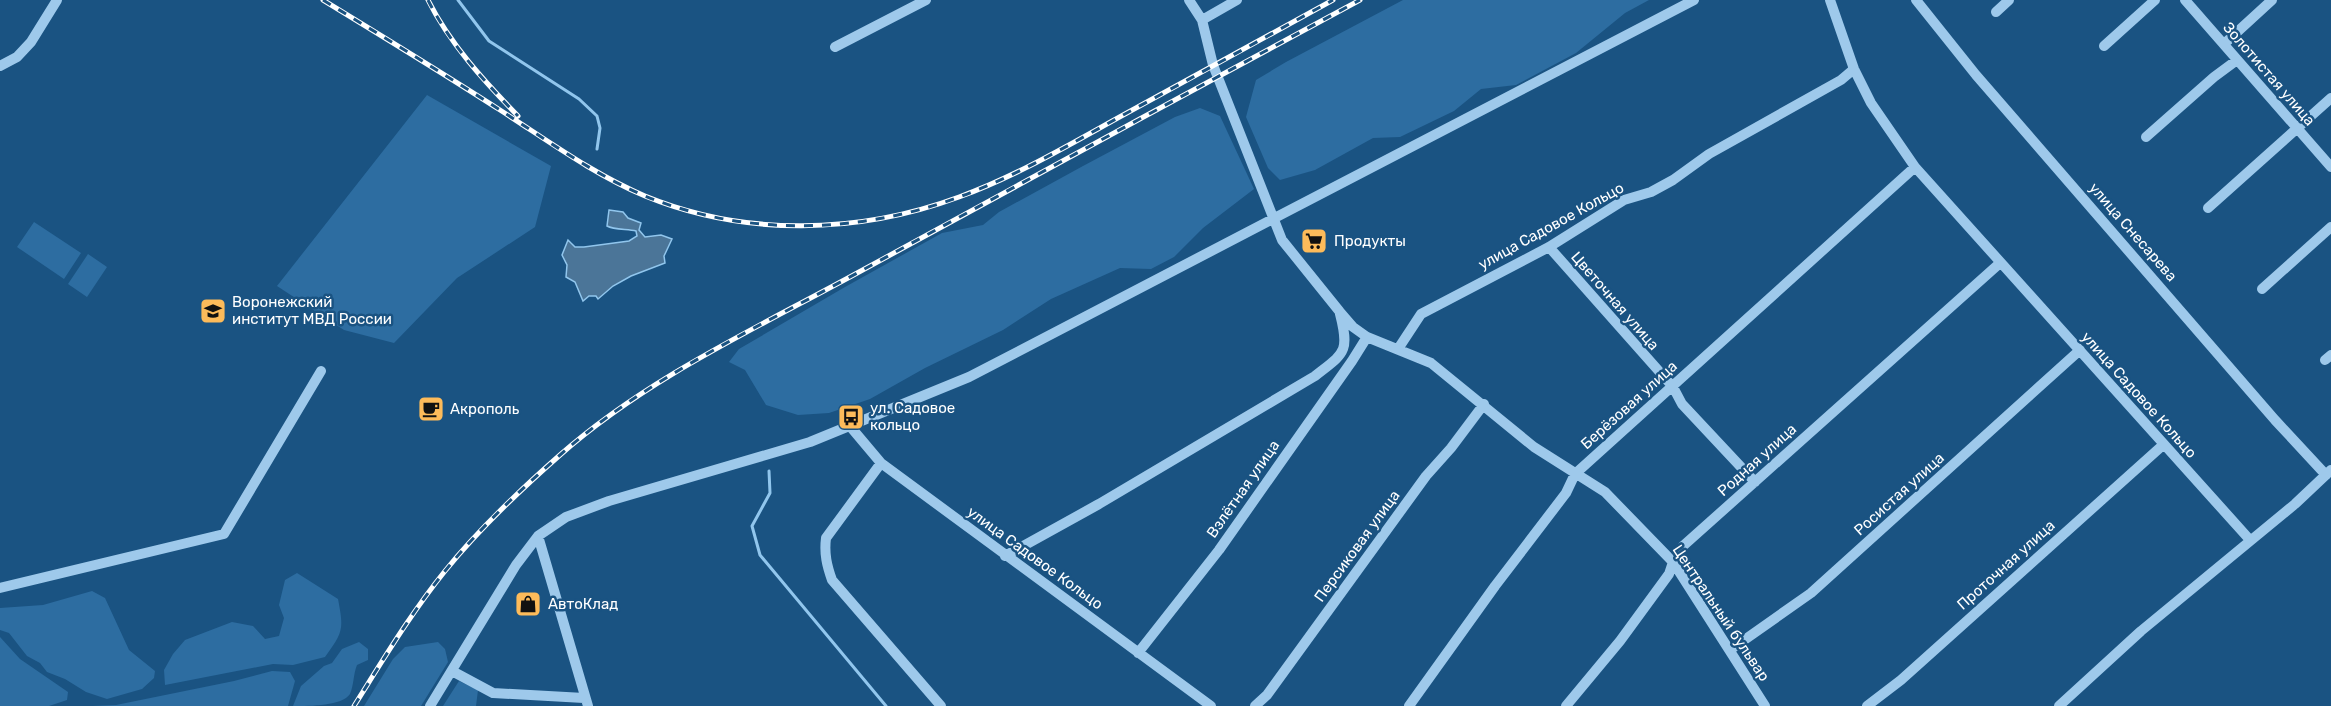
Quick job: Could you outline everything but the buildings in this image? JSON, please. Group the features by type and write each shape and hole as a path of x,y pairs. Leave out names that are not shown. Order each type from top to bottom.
{"street":[{"path":"0,66 17,57 31,42 57,0"},
{"path":"835,46 926,0"},
{"name":"Центральный бульвар","path":"1189,0 1202,20 1213,64 1282,240 1340,312 1353,327 1367,337 1431,363 1534,447 1605,492 1673,562 1765,706"},
{"path":"1202,20 1237,0"},
{"path":"430,706 516,565 538,536 566,517 609,501 810,442 969,377 1694,0"},
{"name":"улица Садовое Кольцо","path":"1830,0 1854,69 1871,103 1915,167 2250,540"},
{"name":"улица Снесарева","path":"1916,0 1976,75 2268,412 2328,472"},
{"path":"1996,12 2009,0"},
{"path":"2104,46 2155,0"},
{"name":"Золотистая улица","path":"2185,0 2331,167"},
{"path":"2224,44 2272,0"},
{"path":"2146,137 2214,76 2237,60"},
{"name":"улица Садовое Кольцо","path":"1398,349 1421,314 1549,247 1624,200 1651,192 1673,180 1710,154 1841,80 1854,69"},
{"path":"2208,208 2331,98"},
{"name":"Берёзовая улица","path":"1409,706 1566,493 1575,474 1915,167"},
{"path":"2262,289 2331,227"},
{"name":"Цветочная улица","path":"1549,247 1672,387 1682,404 1755,482"},
{"name":"Родная улица","path":"1566,706 1620,641 1669,574 1683,546 2000,263"},
{"path":"1005,556 1099,504 1315,376 1340,356 1346,347 1346,334 1340,312"},
{"name":"Взлётная улица","path":"1138,653 1219,550 1367,337"},
{"name":"Росистая улица","path":"1730,650 1811,594 2080,350"},
{"path":"0,588 224,534 321,372"},
{"name":"Персиковая улица","path":"1255,706 1267,695 1426,476 1484,404"},
{"name":"улица Садовое Кольцо","path":"849,425 881,463 1211,706"},
{"name":"Проточная улица","path":"1867,706 1901,680 2163,445"},
{"path":"881,463 825,538 824,551 827,566 832,580 941,706"},
{"path":"2059,706 2141,631 2295,504 2328,472"},
{"path":"452,671 493,693 586,702 538,536"}],"shaded area":[{"path":"1403,0 1649,0 1625,13 1576,53 1516,85 1481,89 1454,111 1400,137 1373,138 1315,170 1280,180 1268,168 1246,117 1256,80"},
{"path":"427,95 551,166 535,227 457,278 394,343 344,330 277,286"},
{"path":"1200,108 1220,116 1254,189 1203,228 1174,257 1151,269 1120,268 1051,299 1003,330 925,368 870,399 829,413 798,415 766,405 745,370 729,362 739,349 942,233 983,225 999,212 1083,166 1175,117"},
{"path":"609,210 623,212 628,218 641,223 639,230 645,237 661,235 672,239 664,256 665,263 631,276 613,286 598,299 596,296 589,296 583,301 575,282 566,277 567,265 562,255 568,240 575,247 584,247 629,241 637,236 636,231 607,226"},
{"path":"34,222 81,253 64,279 17,247"},
{"path":"88,254 107,267 87,297 68,284"},
{"path":"297,573 338,599 341,630 325,657 293,665 273,664 165,685 164,670 173,654 185,640 232,622 253,626 265,639 279,636 284,618 279,605 285,580"},
{"path":"92,591 105,598 129,650 155,671 154,678 142,689 107,699 86,692 65,679 47,672 40,663 27,656 9,633 0,630 0,608 43,605"},
{"path":"0,637 20,659 68,692 67,700 49,706 0,706"},
{"path":"359,642 368,649 368,660 357,665 350,694 346,698 325,704 293,706 301,686 324,666 332,663 342,649"},
{"path":"438,642 445,649 448,662 421,706 364,706 393,659 405,647"},
{"path":"272,671 290,672 295,681 288,706 92,706 116,705"},
{"path":"459,681 478,690 476,706 443,706"}],"waterway":[{"path":"458,0 489,41 579,99 597,116 600,128 597,149"},
{"path":"769,471 770,493 752,526 760,555 886,706"}],"railway":[{"path":"323,0 607,178 645,196 722,219 802,226 842,224 882,218 921,209 981,189 1044,158 1333,0"},
{"path":"428,0 457,47 480,76 518,116"},
{"path":"354,706 421,603 472,540 560,455 629,402 743,334 1360,0"}],"place":[{"name":"Продукты","path":"1314,241"},
{"name":"Воронежский институт МВД России","path":"213,311"},
{"name":"Акрополь","path":"431,409"},
{"name":"ул. Садовое кольцо","path":"851,417"},
{"name":"АвтоКлад","path":"528,604"}]}
